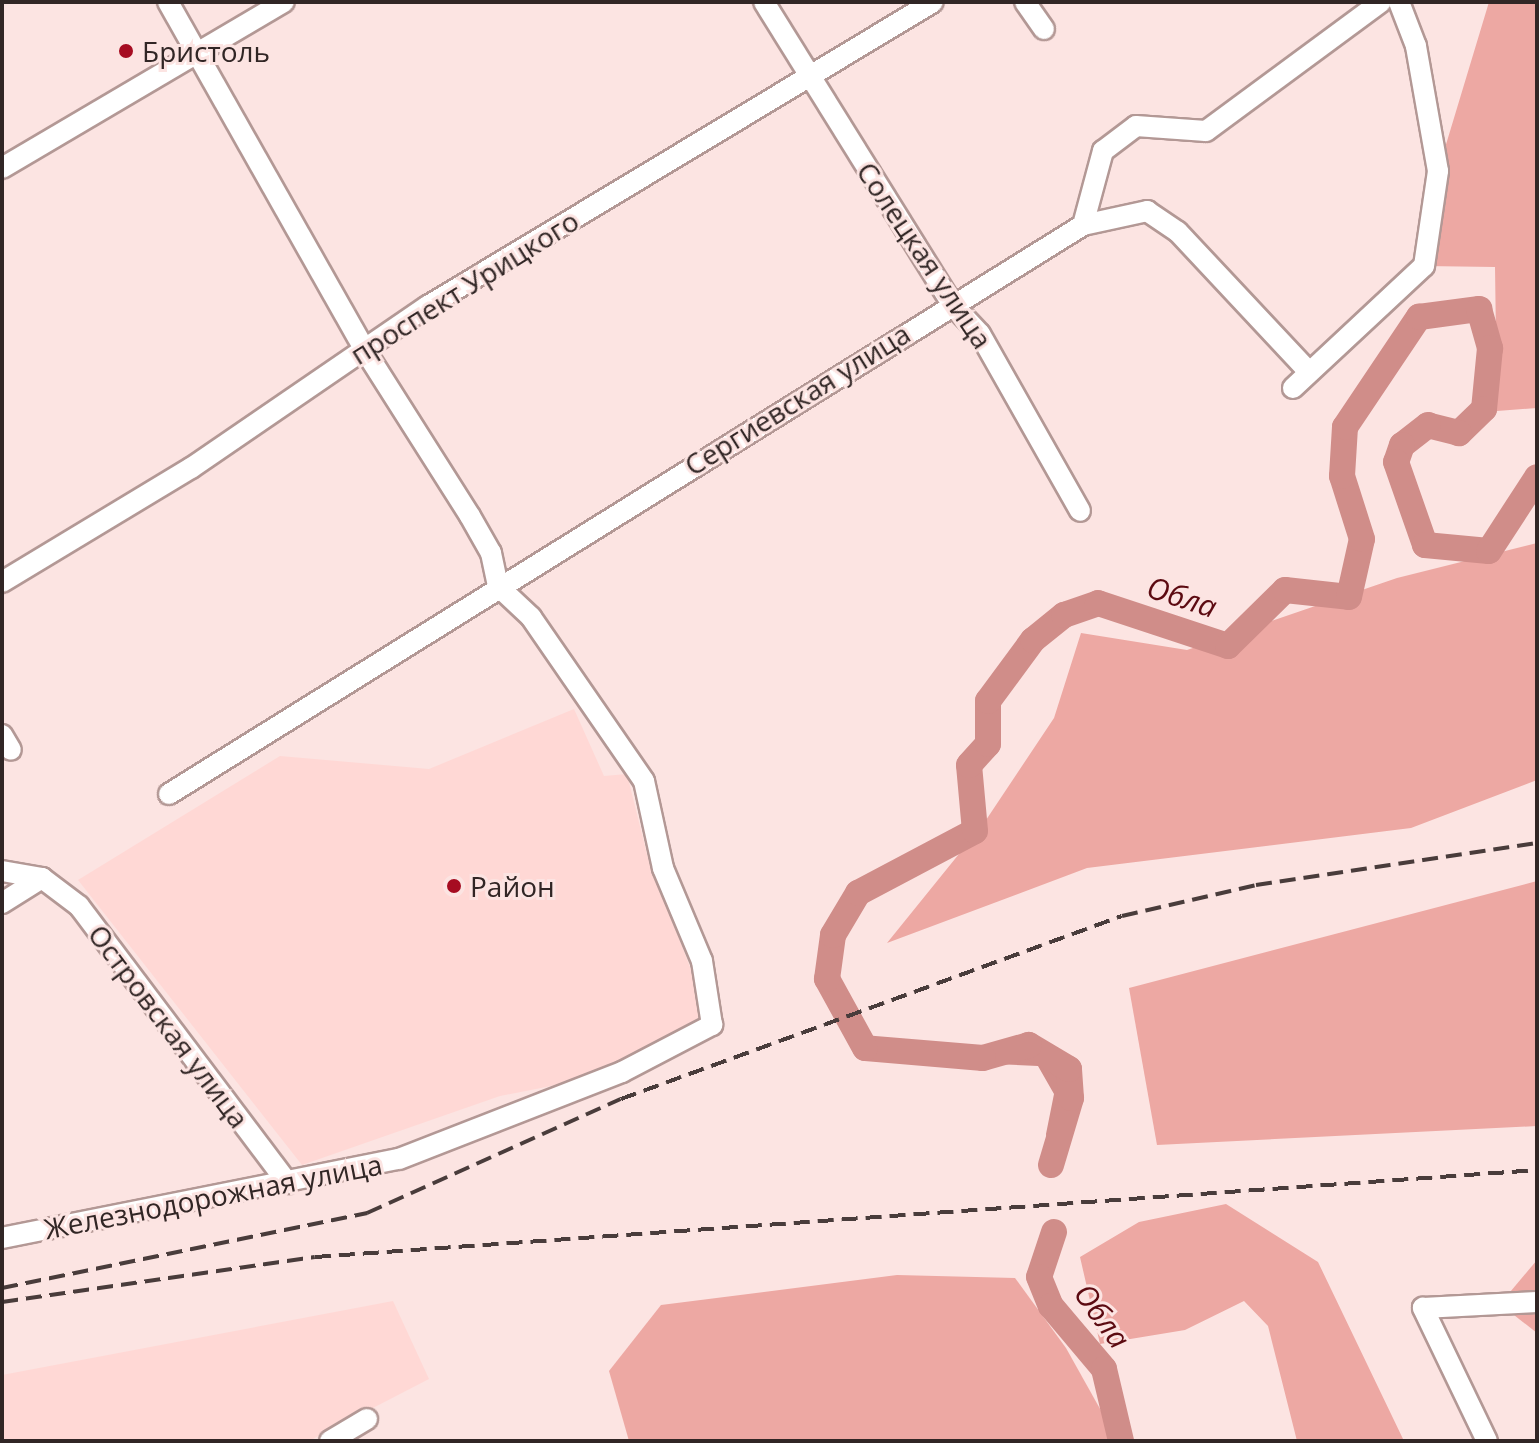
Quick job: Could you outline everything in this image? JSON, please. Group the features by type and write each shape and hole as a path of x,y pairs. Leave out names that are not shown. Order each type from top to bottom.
{"street":[{"path":"168,2 366,352 477,528 498,586"},
{"path":"2,168 284,2"},
{"name":"Солецкая улица","path":"764,2 951,303 980,334 1080,511"},
{"name":"проспект Урицкого","path":"2,582 191,468 288,394 366,352 428,306 933,2"},
{"path":"1025,2 1044,29"},
{"path":"1083,225 1103,151 1136,126 1206,131 1381,2"},
{"path":"1293,388 1424,266 1438,171 1416,46 1399,2"},
{"name":"Сергиевская улица","path":"169,794 951,303 1083,225 1147,211 1178,232 1309,372"},
{"name":"Железнодорожная улица","path":"2,1238 399,1159 622,1072 712,1025 702,961 663,868 644,781 531,617 498,586"},
{"path":"2,871 42,878"},
{"path":"2,903 42,878"},
{"name":"Островская улица","path":"42,878 79,906 288,1183"},
{"path":"1487,1441 1423,1308 1537,1302"},
{"path":"330,1441 367,1419"}],"shaded area":[{"path":"1489,2 1537,2 1537,408 1497,411 1495,267 1424,266 1438,171"},
{"path":"1537,543 1537,780 1411,828 1087,868 887,943 984,823 1054,718 1081,633 1187,650 1397,578"},
{"path":"574,709 604,776 627,774 647,854 712,1025 622,1072 500,1096 302,1165 78,880 280,756 429,769"},
{"path":"1537,881 1537,1126 1157,1145 1129,988"},
{"path":"1029,1045 1069,1069 1071,1098 1051,1165 1046,1134 1054,1094 1038,1066 856,1058 865,1048 983,1058"},
{"path":"1226,1204 1318,1262 1404,1441 1297,1441 1268,1326 1244,1301 1185,1330 1100,1344 1080,1257 1139,1222"},
{"path":"1537,1260 1537,1333 1500,1304"},
{"path":"897,1275 1015,1278 1066,1348 1118,1441 629,1441 609,1371 661,1305"},
{"path":"393,1301 429,1379 309,1441 2,1441 2,1375"}],"waterway":[{"name":"Обла","path":"1051,1165 1071,1098 1069,1069 1029,1045 983,1058 865,1048 827,979 833,935 858,893 975,831 969,765 988,744 988,701 1033,640 1064,615 1098,603 1228,646 1285,590 1349,597 1362,539 1342,476 1345,427 1419,317 1479,309 1490,348 1484,409 1459,433 1428,425 1402,445 1396,462 1425,545 1489,551 1537,477"},
{"name":"Обла","path":"1054,1232 1039,1277 1051,1306 1104,1369 1121,1441"}],"railway":[{"path":"2,1288 367,1213 621,1099 1122,916 1256,885 1537,843"},
{"path":"2,1302 315,1257 1537,1170"}],"place":[{"name":"Бристоль","path":"126,51"},
{"name":"Район","path":"454,886"}]}
